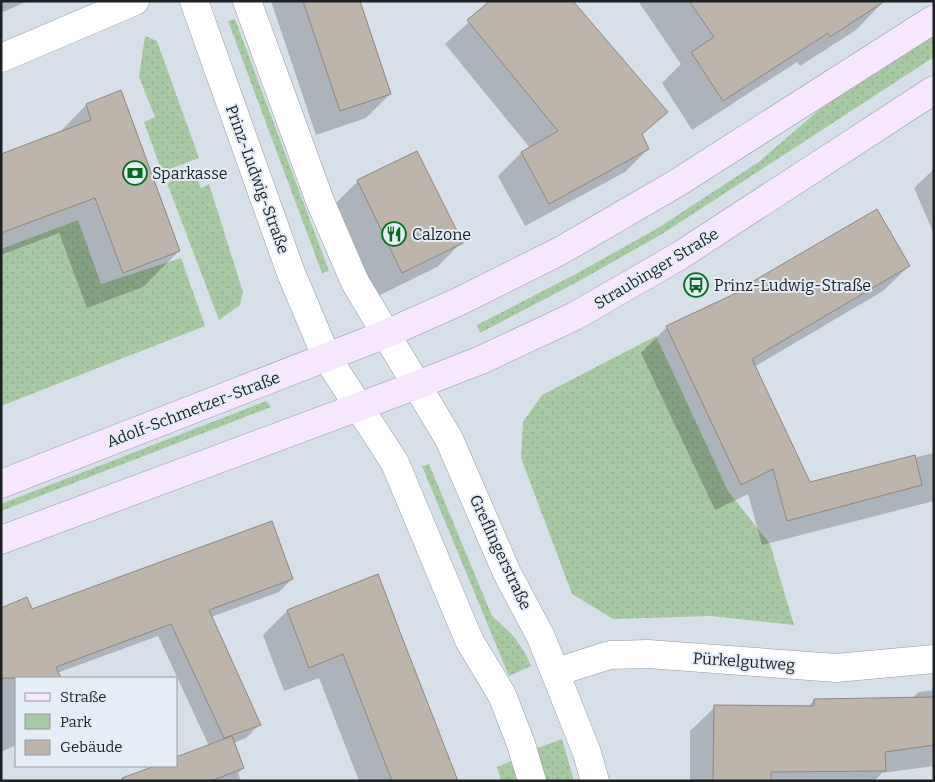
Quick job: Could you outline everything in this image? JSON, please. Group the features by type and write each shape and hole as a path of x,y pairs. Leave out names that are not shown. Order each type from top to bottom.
{"main road":[{"path":"386,334 433,314 560,251 677,183 934,19"},
{"name":"Straubinger Straße","path":"359,407 481,360 581,312 679,256 934,90"},
{"name":"Adolf-Schmetzer-Straße","path":"1,484 386,334"},
{"path":"1,540 359,407"}],"street":[{"path":"1,58 135,1"},
{"name":"Prinz-Ludwig-Straße","path":"194,1 291,273 326,356"},
{"path":"247,1 320,201 356,282 386,334"},
{"name":"Greflingerstraße","path":"386,334 449,439 506,573 541,637 556,672 595,781"},
{"path":"326,356 395,463 469,640 502,695 521,744 532,781"},
{"name":"Pürkelgutweg","path":"556,672 610,655 629,654 836,668 934,659"}],"green space":[{"path":"235,19 329,271 322,273 228,21"},
{"path":"934,35 934,57 662,234 581,280 480,333 477,325 574,275 658,228 760,161 820,109"},
{"path":"145,36 157,41 199,158 162,172 144,122 155,117 139,77"},
{"path":"195,173 201,188 209,184 243,292 240,305 219,320 167,183"},
{"path":"78,220 101,284 181,258 205,326 1,406 1,249"},
{"path":"656,336 728,491 770,544 794,625 711,616 613,619 572,594 521,458 523,422 542,395"},
{"path":"266,401 271,407 1,511 1,504"},
{"path":"429,464 492,616 515,639 524,651 531,666 509,676 422,466"},
{"path":"562,739 574,781 544,781 535,749"},
{"path":"513,760 519,781 501,781 497,767"}],"building":[{"path":"303,1 360,1 391,94 340,111"},
{"path":"490,1 573,1 668,112 642,134 649,149 549,204 521,152 558,131 467,20"},
{"path":"689,1 885,1 830,37 828,33 723,101 691,52 714,37"},
{"path":"121,90 180,251 123,273 95,198 1,233 1,154 91,120 86,104"},
{"path":"417,151 463,243 402,273 357,180"},
{"path":"877,209 910,266 752,359 810,482 915,455 922,485 787,521 773,469 741,485 666,326 747,288 745,286"},
{"path":"272,521 293,579 209,610 261,725 224,738 171,624 56,667 61,677 1,678 1,608 27,597 32,609"},
{"path":"378,574 458,781 392,781 343,654 309,668 287,610"},
{"path":"934,697 934,745 885,752 886,771 771,772 771,781 713,781 714,705 814,706 814,699"},
{"path":"232,736 244,768 211,781 122,781 122,778 152,767 178,767 178,756"}],"place":[{"name":"Sparkasse","path":"135,173"},
{"name":"Calzone","path":"394,234"},
{"name":"Prinz-Ludwig-Straße","path":"696,285"}]}
